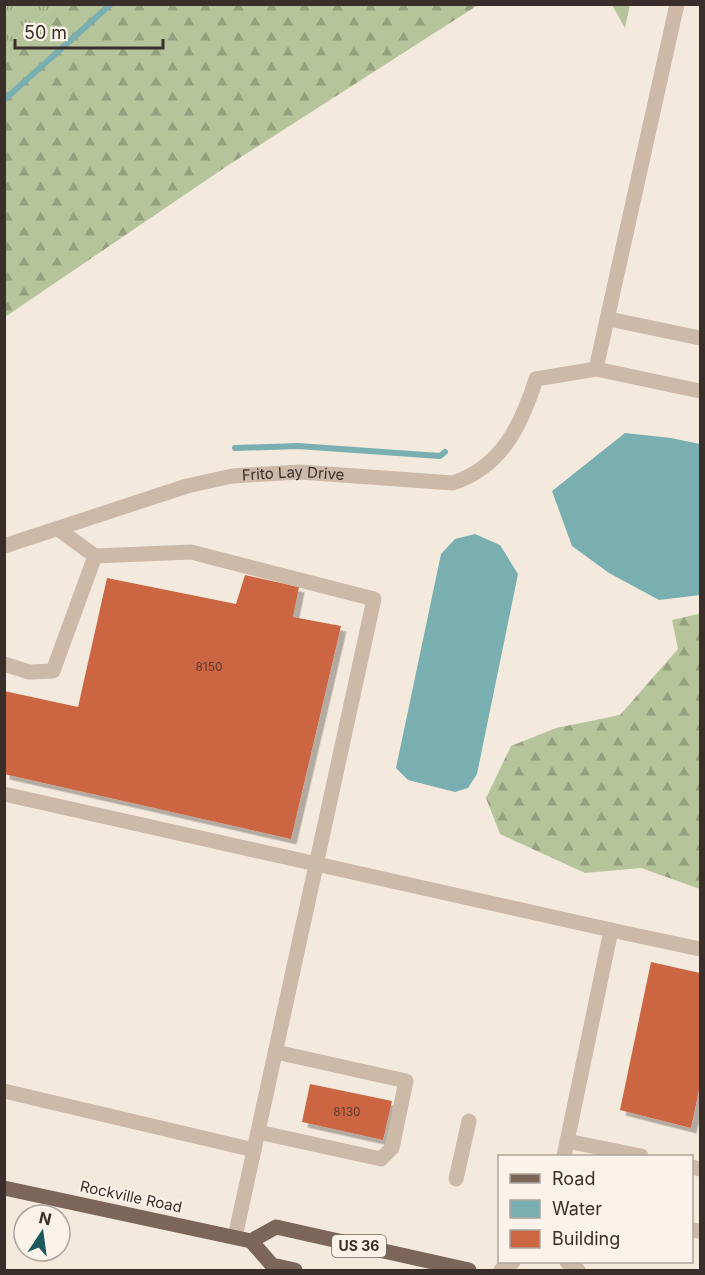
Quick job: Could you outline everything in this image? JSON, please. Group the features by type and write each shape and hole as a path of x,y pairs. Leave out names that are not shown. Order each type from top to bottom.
{"main road":[{"name":"Rockville Road","path":"4,1188 251,1241"},
{"name":"US 36","path":"251,1241 276,1227 469,1270"},
{"path":"251,1241 272,1265 295,1270"}],"street":[{"path":"677,4 609,319 596,369 700,391"},
{"path":"609,319 700,338"},
{"name":"Frito Lay Drive","path":"4,546 187,486 232,476 300,472 453,483 476,474 493,460 518,425 536,379 596,369"},
{"path":"58,529 95,556 191,552 374,599 235,1237"},
{"path":"4,664 29,672 53,671 95,556"},
{"path":"4,794 700,948"},
{"path":"564,1155 611,930"},
{"path":"258,1132 381,1159 392,1148 406,1081 276,1052"},
{"path":"4,1091 254,1150"},
{"path":"456,1179 470,1121"},
{"path":"567,1141 636,1155"},
{"path":"4,1183 21,1192"}],"green space":[{"path":"5,5 54,5 5,49"},
{"path":"54,5 478,5 227,166 5,317 5,49"},
{"path":"612,5 630,5 625,28"},
{"path":"700,615 700,889 641,868 585,873 500,834 486,798 511,746 556,728 620,715 678,649 672,620"}],"water":[{"path":"625,433 700,444 700,595 659,600 609,573 572,546 552,491"},
{"path":"475,534 500,545 518,574 477,774 468,788 455,792 408,780 396,768 441,554 455,539"}],"building":[{"path":"245,575 299,587 293,617 341,626 291,839 4,774 4,691 78,707 107,578 236,604"},
{"path":"651,962 700,973 700,1085 691,1128 620,1110"},
{"path":"310,1084 392,1101 383,1140 302,1122"}],"waterway":[{"path":"4,100 111,4"},
{"path":"235,448 298,446 440,456 445,452"}]}
